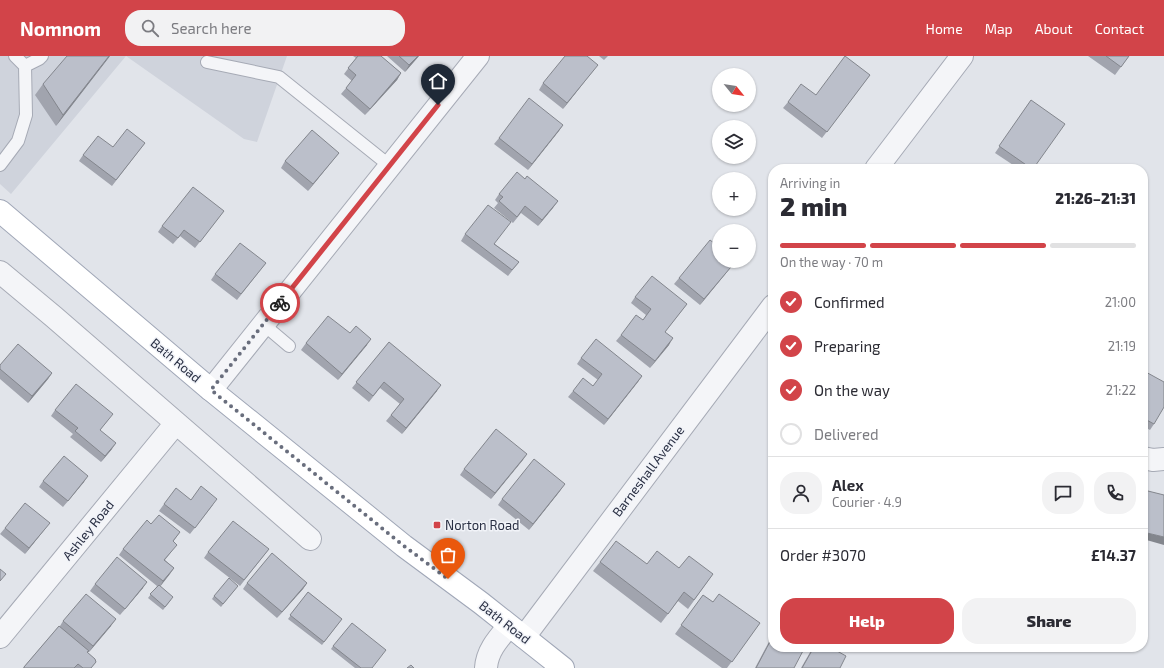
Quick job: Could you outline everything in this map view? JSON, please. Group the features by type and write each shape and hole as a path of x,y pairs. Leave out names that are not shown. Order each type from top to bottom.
{"main road":[{"name":"Bath Road","path":"0,211 211,390 404,546 481,603 563,668"}],"street":[{"path":"211,390 478,56"},
{"path":"880,164 962,56"},
{"path":"0,272 310,539"},
{"name":"Barneshall Avenue","path":"516,631 768,312"},
{"name":"Ashley Road","path":"0,637 176,423"},
{"path":"486,668 487,659 494,644 516,631"}],"lane":[{"path":"0,166 18,141 26,116 25,66 15,56"},
{"path":"25,66 42,56"},
{"path":"207,62 279,77 390,166"},
{"path":"263,324 289,346"}],"shaded area":[{"path":"0,56 126,56 11,194 0,184"},
{"path":"126,56 287,56 257,142 244,139"}],"building":[{"path":"67,56 109,56 63,115 43,84"},
{"path":"358,56 381,56 401,73 370,109 346,88 356,75 348,68"},
{"path":"399,56 418,56 409,65"},
{"path":"565,56 587,56 598,65 567,103 543,83"},
{"path":"845,56 870,75 827,132 788,102 801,84 816,95"},
{"path":"1106,56 1129,56 1121,67"},
{"path":"529,98 563,125 532,164 499,138"},
{"path":"1031,100 1065,124 1037,164 1025,164 999,146"},
{"path":"127,129 145,143 116,180 83,155 98,136 113,147"},
{"path":"312,130 339,153 313,184 285,161"},
{"path":"517,172 525,179 527,176 558,201 542,220 525,206 517,217 499,201 503,197 499,194"},
{"path":"193,187 224,211 200,242 184,230 178,238 162,226"},
{"path":"488,205 511,222 494,244 519,262 512,270 465,234"},
{"path":"710,240 712,242 712,268 730,268 704,299 679,278"},
{"path":"240,243 266,263 241,294 215,274"},
{"path":"652,276 687,304 665,332 673,338 655,361 621,335 636,315 643,320 651,309 635,297"},
{"path":"328,316 350,333 356,326 371,339 342,374 306,343"},
{"path":"596,339 642,376 608,419 573,391 583,378 593,386 602,374 581,358"},
{"path":"389,342 441,385 406,428 391,415 404,399 384,382 373,396 356,382"},
{"path":"18,344 52,373 32,396 0,369 0,365"},
{"path":"1148,373 1164,382 1164,407 1154,424 1148,421"},
{"path":"76,384 113,414 100,430 116,443 105,456 75,431 78,428 55,410"},
{"path":"496,429 527,454 495,493 464,469"},
{"path":"64,456 88,476 68,501 43,481"},
{"path":"534,459 565,484 533,524 502,499"},
{"path":"201,486 217,499 195,528 164,504 176,488 191,500"},
{"path":"1148,491 1164,495 1164,537 1148,533"},
{"path":"25,503 50,523 29,548 5,528"},
{"path":"159,515 180,532 173,541 177,545 164,560 174,568 163,581 123,549 147,520 151,524"},
{"path":"233,521 269,549 244,580 208,552"},
{"path":"616,541 647,564 657,551 679,568 689,556 713,574 694,600 684,592 668,614 600,562"},
{"path":"272,553 307,583 282,612 247,583"},
{"path":"117,557 147,582 125,609 95,584"},
{"path":"0,569 6,574 0,581"},
{"path":"229,578 238,586 223,604 214,596"},
{"path":"159,585 173,597 165,607 150,594"},
{"path":"308,592 342,619 324,642 290,615"},
{"path":"86,594 116,619 93,646 63,621"},
{"path":"719,594 760,623 732,662 681,625 703,595 713,602"},
{"path":"352,623 386,650 372,668 361,668 333,646"},
{"path":"59,626 89,651 87,652 95,659 96,662 91,668 83,668 78,664 74,668 24,668 24,667"},
{"path":"768,645 768,652 802,652 794,668 756,668"},
{"path":"811,652 839,652 846,656 840,668 802,668"},
{"path":"411,665 414,668 407,668"}],"way so far":[{"path":"280,303 211,390 404,546 448,579"}],"place":[{"name":"Norton Road","path":"437,525"}],"route":[{"path":"280,303 438,105"}]}
